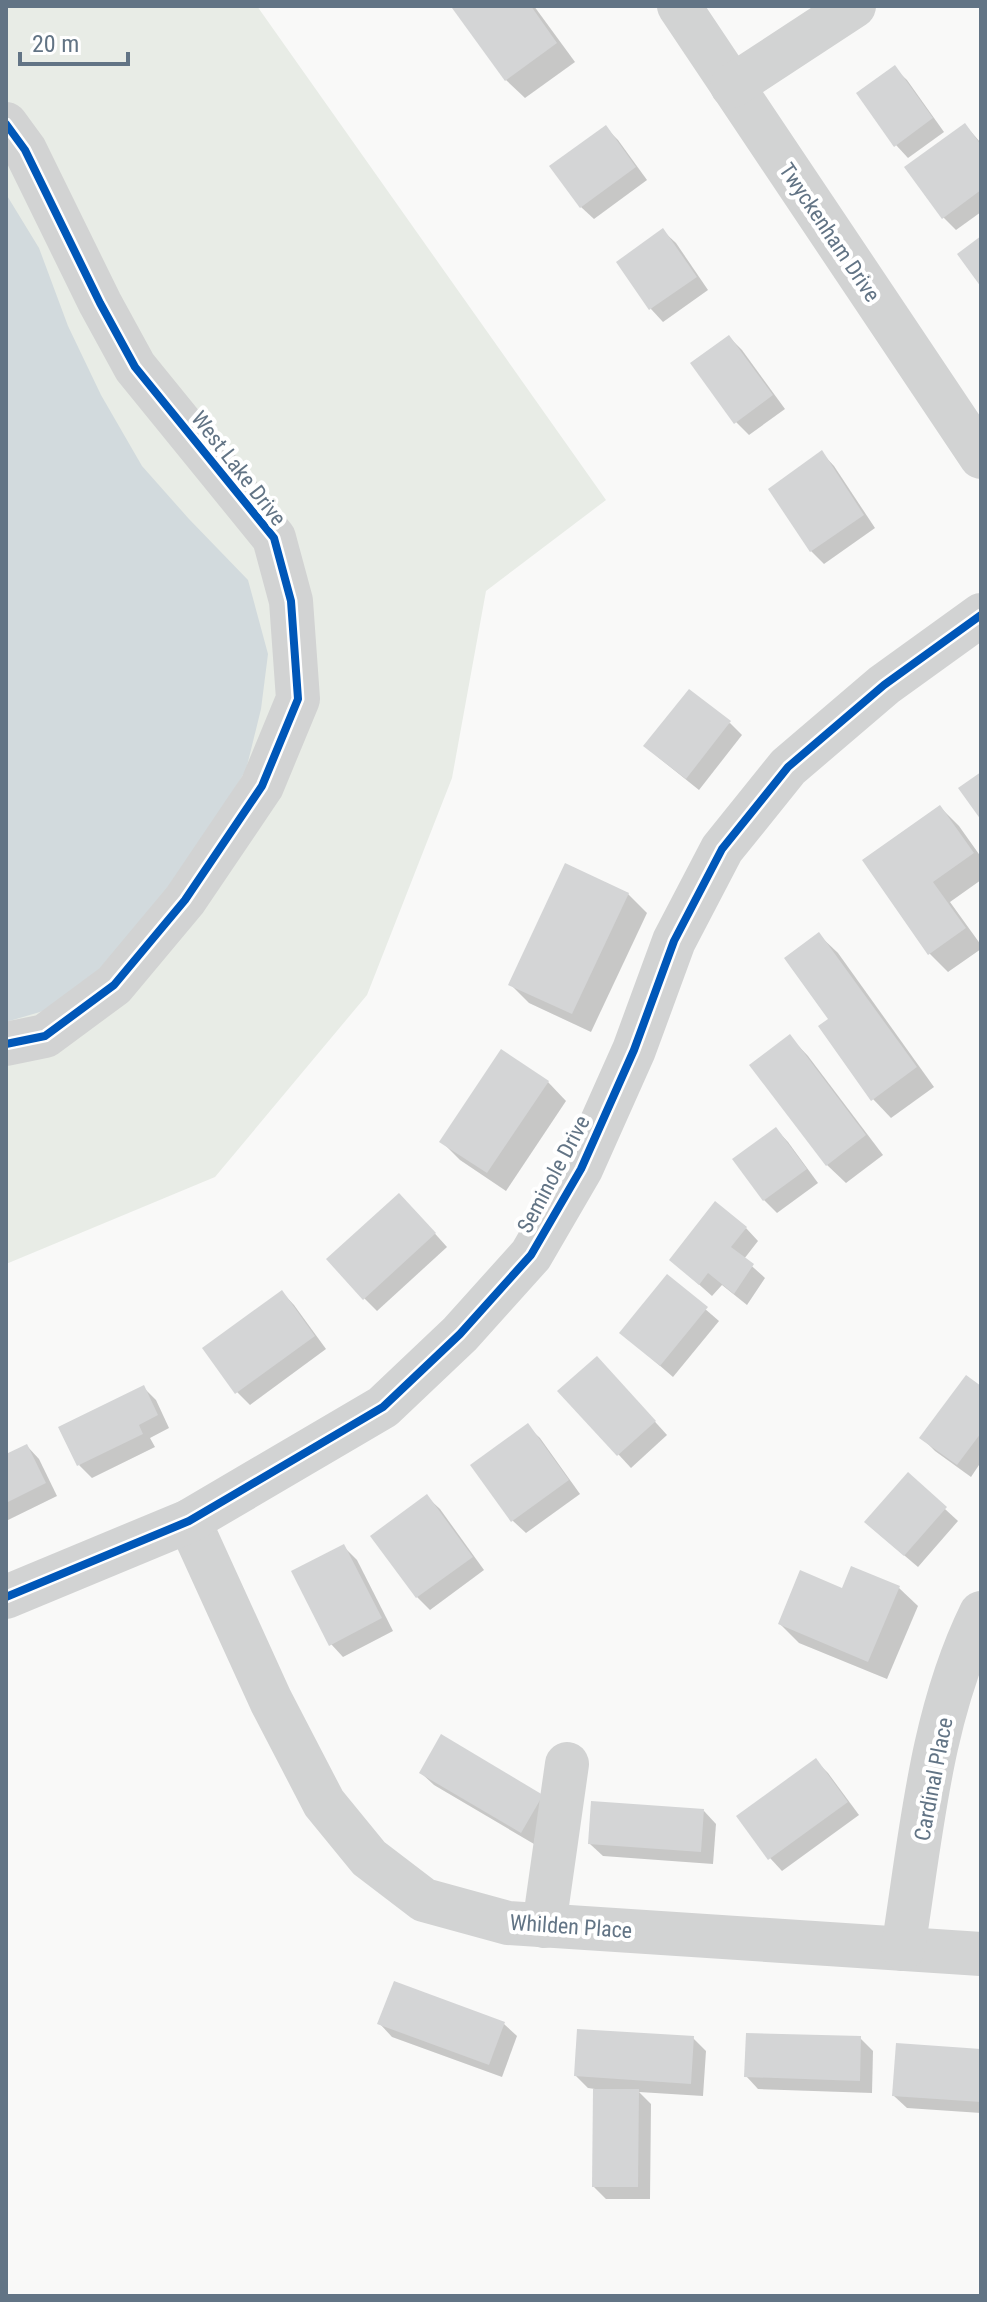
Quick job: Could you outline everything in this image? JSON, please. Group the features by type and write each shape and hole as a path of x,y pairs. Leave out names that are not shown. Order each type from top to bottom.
{"street":[{"name":"Twyckenham Drive","path":"679,6 981,457"},
{"path":"732,86 854,6"},
{"name":"West Lake Drive","path":"6,124 25,150 135,367 274,538 291,601 298,699 262,786 185,900 114,985 45,1036 6,1044"},
{"name":"Seminole Drive","path":"6,1597 189,1521 383,1407 460,1334 531,1255 581,1169 634,1050 674,941 722,849 788,767 884,685 981,615"},
{"name":"Whilden Place","path":"189,1521 271,1701 323,1800 369,1858 424,1900 508,1923 981,1954"},
{"name":"Cardinal Place","path":"903,1949 936,1744 968,1639 981,1613"},
{"path":"544,1926 567,1764"}],"shaded area":[{"path":"6,6 257,6 606,500 486,591 452,778 367,995 215,1177 6,1264"},
{"path":"6,194 39,248 68,326 101,395 142,466 248,580 268,654 261,709 246,770 204,838 137,932 96,975 50,1009 6,1022"}],"building":[{"path":"531,6 557,43 505,81 452,8"},
{"path":"895,65 933,118 894,147 856,93"},
{"path":"965,123 981,145 981,190 942,219 904,167"},
{"path":"606,125 636,167 580,208 549,166"},
{"path":"663,228 697,277 649,310 616,262"},
{"path":"981,236 981,287 957,254"},
{"path":"729,335 773,395 734,424 690,363"},
{"path":"822,450 864,515 810,552 768,489"},
{"path":"689,689 731,721 686,779 643,746"},
{"path":"981,772 981,820 958,788"},
{"path":"940,805 974,853 933,882 966,928 928,955 862,860"},
{"path":"565,863 629,893 572,1014 508,985"},
{"path":"819,932 917,1067 871,1101 818,1026 828,1019 784,958"},
{"path":"790,1034 866,1135 826,1166 749,1065"},
{"path":"501,1049 549,1081 487,1173 439,1142"},
{"path":"776,1127 807,1169 763,1201 732,1159"},
{"path":"399,1193 436,1233 363,1300 326,1259"},
{"path":"715,1201 747,1227 731,1247 754,1264 734,1294 708,1273 699,1285 669,1260"},
{"path":"667,1274 708,1307 660,1366 619,1333"},
{"path":"282,1290 315,1336 235,1394 202,1348"},
{"path":"597,1356 656,1421 617,1456 557,1391"},
{"path":"966,1375 981,1386 981,1433 957,1465 919,1438"},
{"path":"144,1385 158,1415 139,1425 143,1434 77,1466 58,1427"},
{"path":"528,1423 569,1480 511,1522 470,1465"},
{"path":"27,1444 46,1483 6,1503 6,1454"},
{"path":"908,1472 947,1507 904,1556 864,1522"},
{"path":"427,1494 473,1557 416,1598 370,1536"},
{"path":"344,1544 382,1618 329,1646 291,1571"},
{"path":"851,1566 900,1586 868,1662 778,1624 800,1570 842,1588"},
{"path":"441,1734 543,1795 521,1833 419,1773"},
{"path":"816,1758 848,1802 768,1860 736,1816"},
{"path":"591,1801 704,1809 701,1852 588,1844"},
{"path":"394,1981 505,2022 489,2065 377,2024"},
{"path":"577,2029 694,2036 691,2084 574,2076"},
{"path":"746,2033 861,2036 860,2081 744,2077"},
{"path":"896,2043 981,2049 981,2102 892,2096"},
{"path":"593,2089 639,2089 638,2187 592,2187"}],"cycle path":[{"path":"6,124 25,150 135,367 274,538 291,601 298,699 262,786 185,900 114,985 45,1036 6,1044"},
{"path":"6,1597 189,1521 383,1407 460,1334 531,1255 581,1169 634,1050 674,941 722,849 788,767 884,685 981,615"}]}
